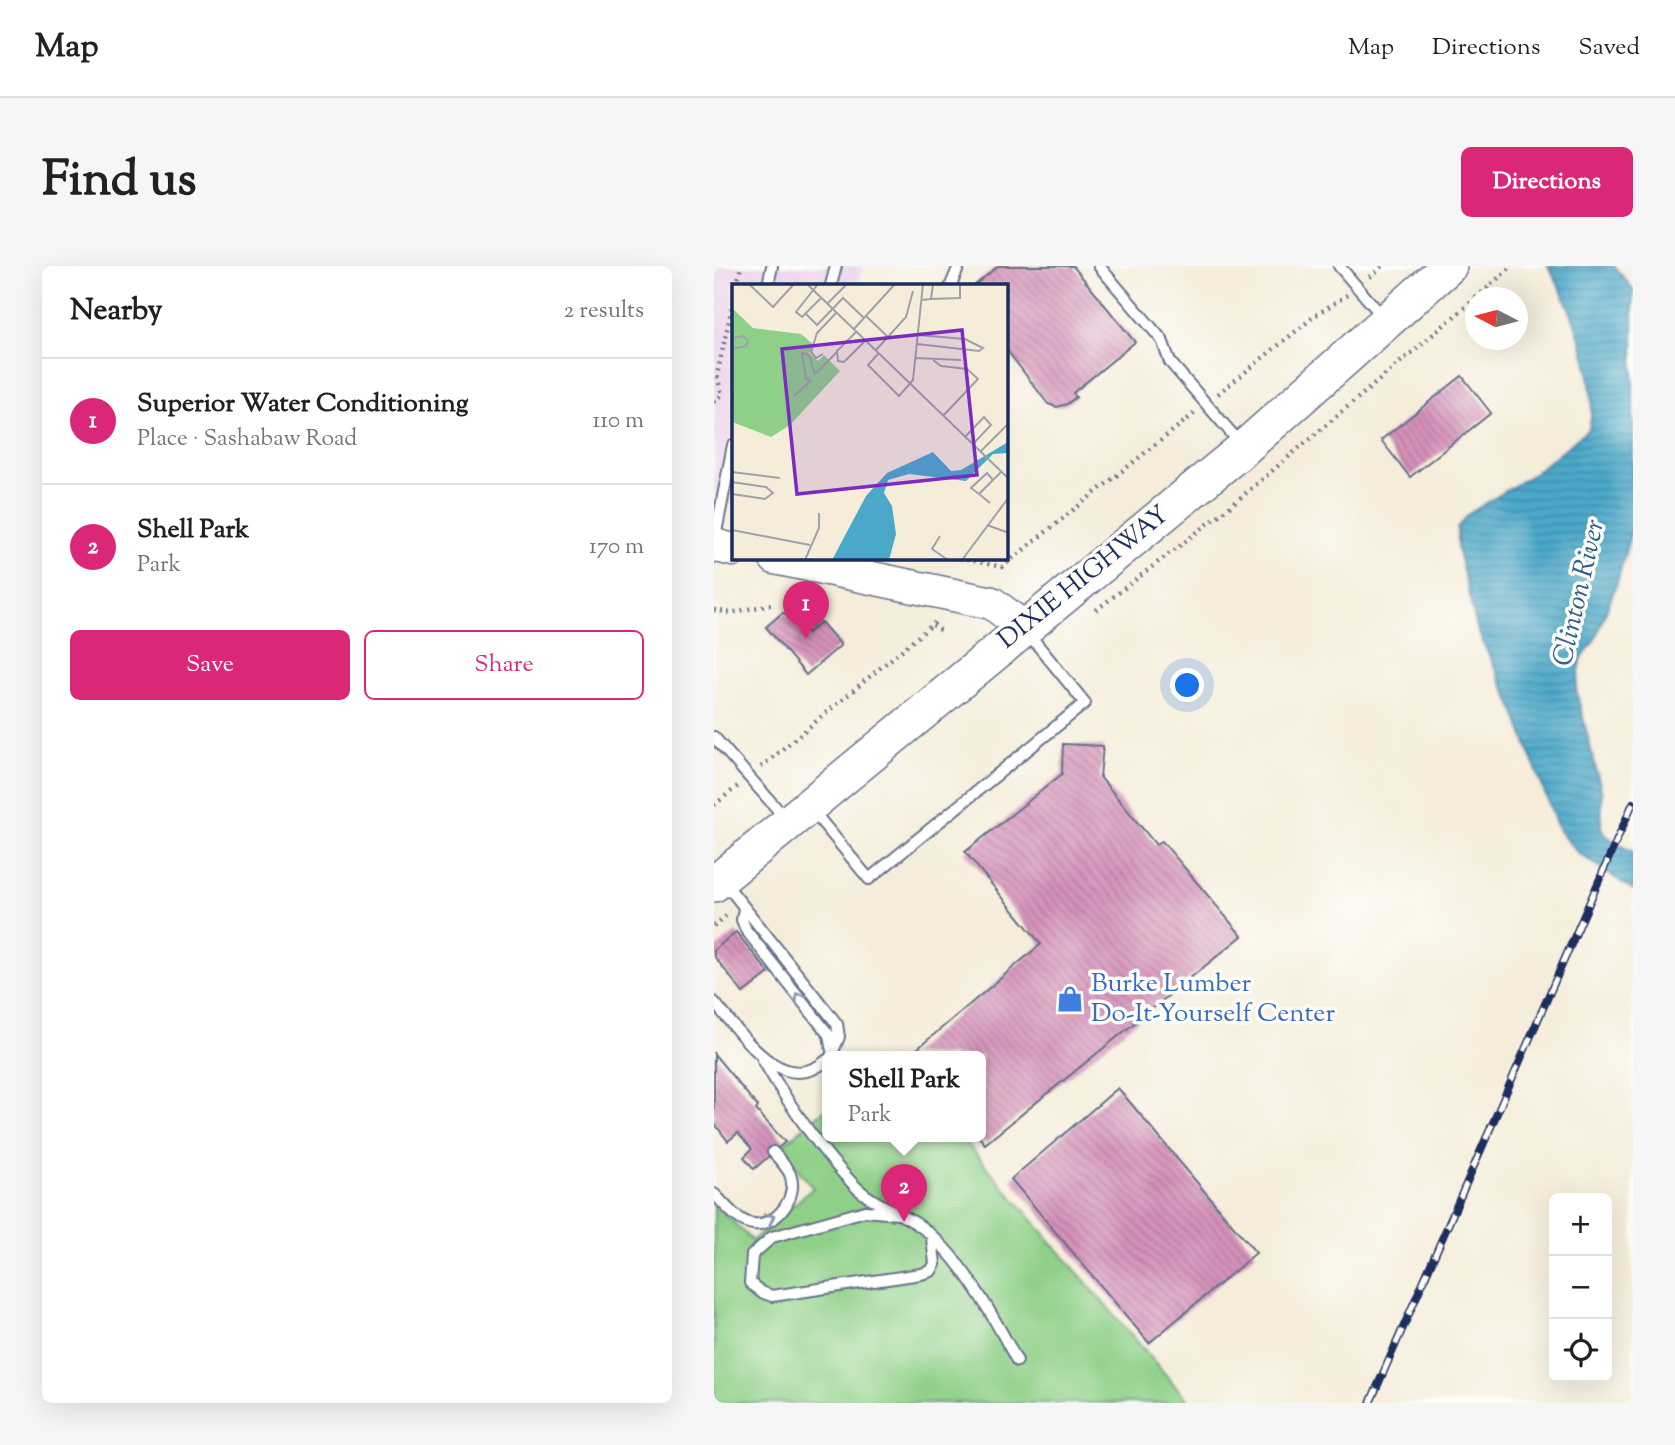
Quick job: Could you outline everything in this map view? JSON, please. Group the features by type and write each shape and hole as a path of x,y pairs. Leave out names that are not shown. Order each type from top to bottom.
{"main road":[{"name":"DIXIE HIGHWAY","path":"717,881 1244,448 1440,269"}],"street":[{"path":"714,544 732,550"},
{"path":"788,560 859,571 992,603 1024,627"}],"lane":[{"path":"768,284 772,266"},
{"path":"831,284 836,266"},
{"path":"951,284 959,266"},
{"path":"1099,266 1162,340 1170,362 1244,448"},
{"path":"1339,266 1387,320"},
{"path":"714,544 732,450"},
{"path":"714,737 749,776 798,814 869,879 1085,703 1024,627"},
{"path":"717,881 744,908 837,1024 839,1037 832,1051"},
{"path":"714,1002 763,1060 827,1153 856,1187 919,1225 976,1289 1017,1361"},
{"path":"763,1060 797,1071 812,1070 822,1062"},
{"path":"714,1194 730,1211 751,1224 760,1223 781,1212 791,1195 790,1175 773,1152"},
{"path":"897,1214 865,1211 772,1237 752,1255 750,1283 761,1292 772,1296 920,1274 930,1271 935,1265 932,1238"}],"path":[{"path":"737,284 741,266"},
{"path":"1488,287 1512,266"},
{"path":"714,402 722,395 717,375 732,307"},
{"path":"1086,618 1226,510 1465,307"},
{"path":"969,560 1002,567 1316,315"},
{"path":"714,610 730,613 772,604"},
{"path":"714,805 938,620"},
{"path":"933,625 942,632"}],"shaded area":[{"path":"714,266 862,266 858,284 732,284 732,505 714,501"}],"green space":[{"path":"822,1112 822,1142 965,1142 1190,1403 714,1403 714,1202 752,1241 813,1188 780,1147"}],"water":[{"name":"Clinton River","path":"1548,266 1614,266 1633,289 1633,524 1617,583 1595,639 1581,660 1576,690 1602,793 1601,827 1608,837 1633,852 1633,890 1577,852 1559,831 1511,702 1478,632 1457,547 1457,528 1467,515 1533,474 1589,429 1591,389 1582,345 1566,302"}],"building":[{"path":"998,266 1073,266 1135,342 1073,393 1076,397 1067,404 1057,407 1048,404 1008,352 1008,284 976,284"},
{"path":"1462,376 1491,413 1410,477 1381,440"},
{"path":"782,613 793,615 808,633 821,622 841,645 806,675 766,627"},
{"name":"Burke Lumber Do-It-Yourself Center","path":"1063,744 1103,746 1100,777 1156,845 1162,841 1242,936 985,1144 986,1051 915,1051 1041,944 965,852 1062,774"},
{"path":"736,932 769,973 743,993 714,956 714,950"},
{"path":"714,1054 758,1107 756,1110 785,1142 754,1169 744,1157 752,1149 738,1133 728,1141 714,1123"},
{"path":"1118,1088 1256,1253 1149,1343 1011,1179"}],"railway":[{"path":"1370,1403 1633,803"}],"place":[{"name":"Superior Water Conditioning","path":"806,639"},
{"name":"Burke Lumber Do-It-Yourself Center","path":"1070,999"},
{"name":"Shell Park","path":"904,1222"}]}
